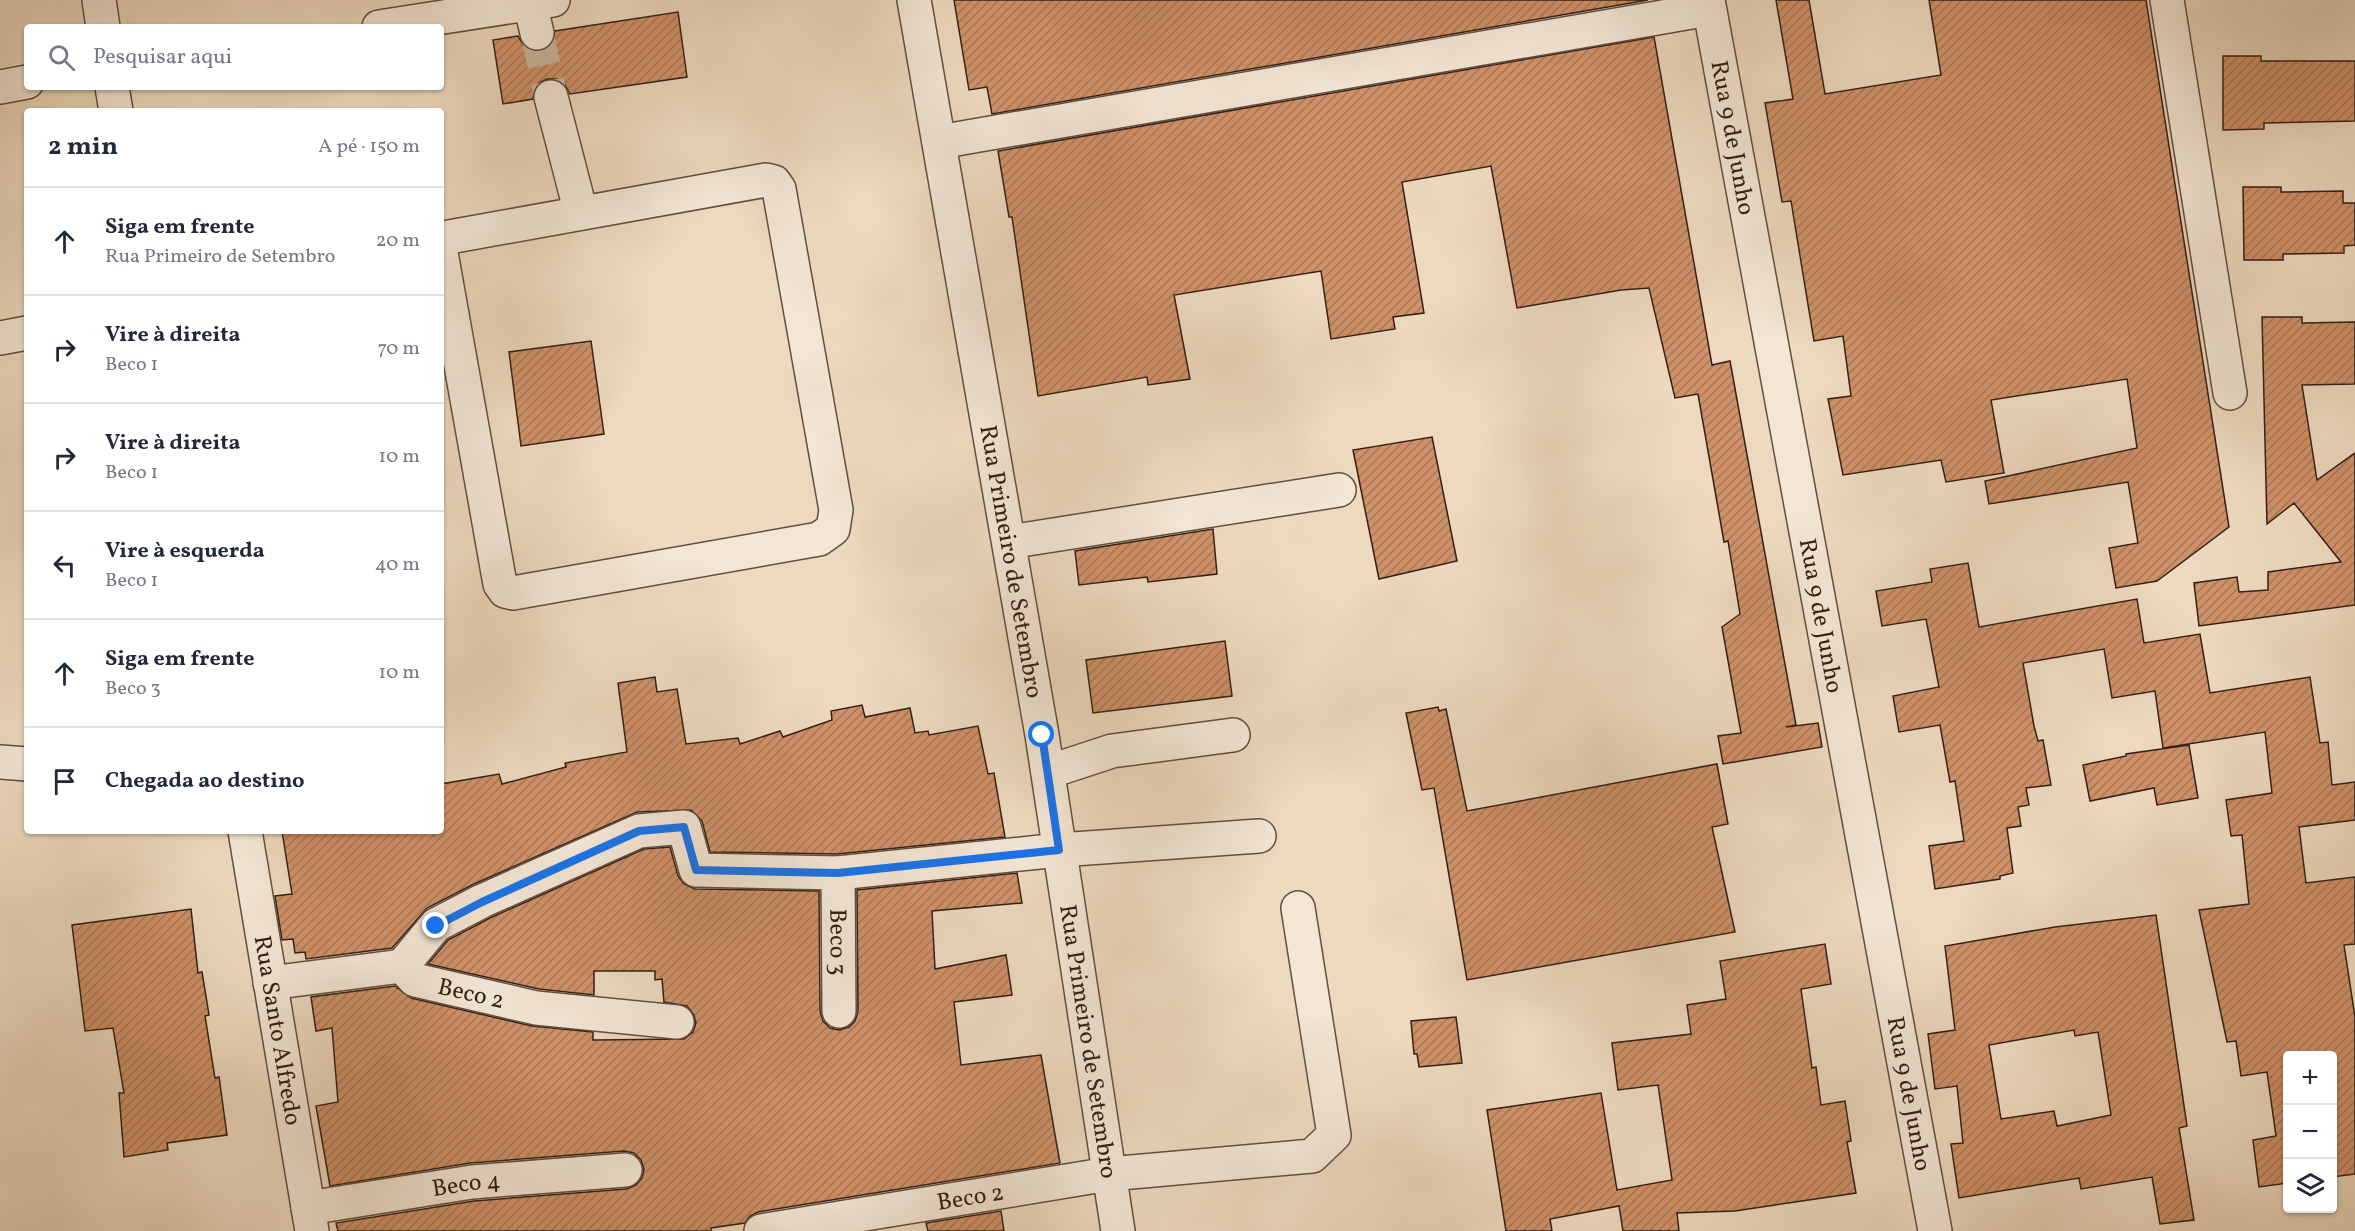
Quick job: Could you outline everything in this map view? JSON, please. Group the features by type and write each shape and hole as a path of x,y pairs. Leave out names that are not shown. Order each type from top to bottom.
{"street":[{"path":"99,0 103,24"},
{"name":"Rua Primeiro de Setembro","path":"914,0 1048,772 1118,1231"},
{"path":"2167,0 2230,393"},
{"path":"939,142 1709,4"},
{"name":"Rua 9 de Junho","path":"1709,4 1935,1231"},
{"path":"411,24 540,12"},
{"path":"0,87 24,83"},
{"path":"112,90 116,108"},
{"path":"551,97 580,213"},
{"path":"444,240 449,237 766,180 774,182 779,189 836,510 833,529 819,539 513,593 505,591 500,585 444,270"},
{"path":"0,338 24,334"},
{"path":"1009,542 1339,490"},
{"path":"1048,772 1112,751 1233,735"},
{"path":"0,762 24,764"},
{"path":"270,983 402,966 436,926 482,902 639,831 684,827 696,870 838,873 1059,850 1259,836"},
{"name":"Rua Santo Alfredo","path":"245,834 310,1220"},
{"name":"Beco 3","path":"838,873 839,1011"},
{"name":"Beco 2","path":"761,1231 1109,1174 1312,1156 1334,1135 1298,908"},
{"name":"Beco 2","path":"402,966 415,980 536,1008 677,1022"},
{"name":"Beco 4","path":"310,1220 472,1182 626,1170"}],"building":[{"path":"954,0 1648,0 992,114 987,87 969,90"},
{"path":"1776,0 1809,0 1825,94 1941,75 1929,0 2146,0 2229,527 2157,581 2116,588 2109,548 2138,543 2128,482 1989,504 1985,481 2137,448 2127,379 1991,400 2004,473 1946,482 1941,460 1843,475 1828,399 1851,396 1843,336 1814,341 1791,201 1782,202 1765,103 1793,99"},
{"path":"678,12 687,77 570,94 564,83 557,79 547,79 537,84 533,99 503,104 493,40 518,36 524,46 532,51 541,51 550,46 555,31"},
{"path":"1654,37 1712,365 1730,361 1796,725 1786,727 1818,723 1822,747 1723,764 1718,736 1741,733 1722,627 1740,614 1728,541 1724,542 1698,394 1675,398 1649,288 1621,290 1517,308 1491,166 1402,182 1424,313 1393,317 1395,329 1331,339 1321,271 1174,295 1190,379 1148,385 1147,377 1038,396 1012,217 1009,217 998,151"},
{"path":"2223,56 2261,56 2261,61 2355,61 2355,121 2264,123 2264,129 2223,130"},
{"path":"2243,187 2281,187 2281,192 2343,191 2343,203 2355,203 2355,245 2344,246 2344,253 2283,254 2283,260 2244,260"},
{"path":"2262,317 2302,317 2302,323 2355,322 2355,384 2302,385 2317,480 2355,453 2355,605 2199,626 2194,583 2237,577 2239,592 2268,590 2268,572 2341,562 2294,503 2267,524"},
{"path":"591,341 604,434 521,446 509,352"},
{"path":"1432,437 1457,561 1379,579 1353,450"},
{"path":"1213,529 1217,574 1148,582 1147,577 1079,585 1075,551"},
{"path":"1968,563 1979,627 2137,599 2144,643 2200,634 2210,693 2310,677 2320,743 2328,742 2332,785 2355,782 2355,820 2299,827 2306,883 2355,877 2355,944 2344,945 2355,1017 2355,1174 2337,1176 2337,1051 2283,1051 2283,1184 2259,1187 2253,1140 2276,1136 2267,1072 2241,1076 2236,1041 2227,1042 2199,910 2249,904 2242,835 2231,836 2226,800 2272,793 2265,732 2163,748 2155,691 2112,698 2104,649 2023,663 2034,726 2038,741 2043,740 2051,785 2026,788 2029,805 2018,807 2021,826 2007,828 2013,873 2000,876 2000,879 1935,889 1929,846 1964,841 1955,781 1950,782 1940,725 1899,732 1893,696 1939,687 1926,619 1882,626 1876,591 1932,582 1930,569"},
{"path":"1225,641 1232,696 1093,713 1086,660"},
{"path":"655,677 657,692 677,689 686,744 738,738 740,744 780,731 783,737 832,720 831,711 862,705 865,717 910,708 915,733 928,731 929,735 978,726 988,774 994,773 1005,837 837,854 710,852 702,821 691,810 637,812 474,884 427,908 392,948 306,959 305,952 295,953 293,939 282,940 275,896 292,894 282,834 444,834 444,783 499,774 502,784 566,767 565,763 627,752 618,683"},
{"path":"1438,707 1439,711 1446,709 1467,811 1717,764 1728,824 1712,827 1735,932 1467,980 1434,788 1422,790 1406,713"},
{"path":"2189,745 2198,798 2157,805 2154,788 2090,801 2083,765 2126,756 2126,754"},
{"path":"670,847 678,876 684,884 695,889 819,891 820,1011 823,1021 830,1028 839,1030 849,1027 855,1021 858,1011 857,890 1017,873 1022,903 932,911 935,969 1006,955 1012,995 954,1002 961,1065 1041,1055 1060,1163 758,1212 750,1216 745,1223 711,1228 711,1231 338,1231 336,1223 474,1201 626,1189 636,1185 642,1178 644,1169 641,1160 634,1153 624,1151 470,1163 330,1186 316,1106 338,1102 332,1028 316,1031 311,997 395,986 411,998 532,1026 593,1032 593,1040 684,1039 693,1032 696,1023 694,1015 687,1006 664,1002 662,979 655,980 655,971 594,971 594,995 539,989 428,964 448,940 490,918 644,849"},
{"path":"191,909 198,973 202,972 209,1015 205,1016 215,1078 219,1077 227,1135 167,1143 168,1150 124,1157 119,1093 124,1093 113,1028 85,1031 72,925"},
{"path":"2156,915 2187,1126 2179,1128 2194,1220 2160,1224 2152,1177 2081,1189 2079,1178 1959,1198 1951,1144 1963,1143 1957,1086 1935,1089 1928,1034 1955,1030 1945,946 2055,927","holes":["2074,1030 2075,1036 2098,1032 2111,1115 2057,1126 2054,1111 2001,1119 1989,1045"]},
{"path":"1825,944 1831,984 1801,989 1812,1068 1816,1067 1821,1105 1845,1101 1851,1141 1847,1142 1856,1193 1735,1211 1677,1213 1679,1231 1623,1231 1619,1206 1550,1219 1552,1231 1506,1231 1487,1110 1601,1093 1617,1190 1672,1180 1658,1085 1618,1090 1612,1043 1691,1034 1687,1005 1726,999 1720,961"},
{"path":"1456,1017 1462,1063 1419,1067 1417,1054 1414,1054 1411,1021"},
{"path":"1001,1211 1004,1231 928,1231 926,1223"}],"tunnel":[{"path":"537,33 551,97"}],"route":[{"path":"436,926 482,902 639,831 684,827 696,870 838,873 1000,858 1059,850 1042,735"}]}
